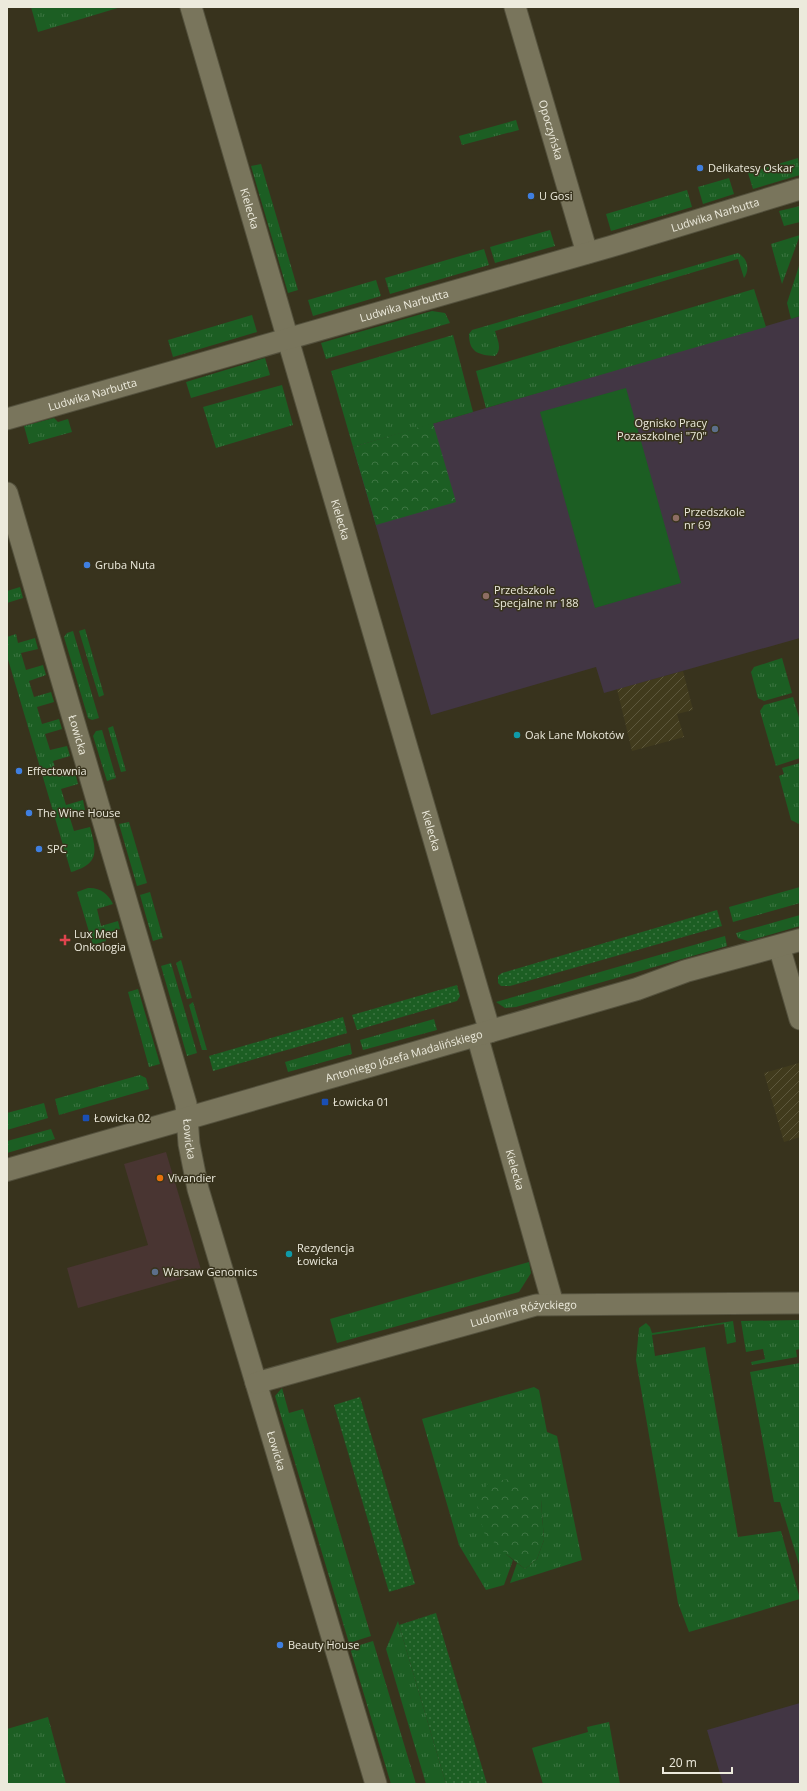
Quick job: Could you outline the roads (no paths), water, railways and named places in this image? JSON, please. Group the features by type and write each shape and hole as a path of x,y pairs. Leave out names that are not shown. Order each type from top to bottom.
{"street":[{"name":"Kielecka","path":"191,7 287,339 484,1034 553,1304"},
{"name":"Opoczyńska","path":"515,7 587,253"},
{"name":"Ludwika Narbutta","path":"7,419 587,253 800,189"},
{"name":"Łowicka","path":"7,493 186,1104 188,1144 198,1189 376,1784"},
{"name":"Antoniego Józefa Madalińskiego","path":"7,1170 484,1034 637,989 686,971 800,940"},
{"path":"779,946 800,1020"},
{"name":"Ludomira Różyckiego","path":"256,1383 536,1305 800,1303"}],"place":[{"name":"Delikatesy Oskar","path":"700,168"},
{"name":"U Gosi","path":"531,196"},
{"name":"Ognisko Pracy Pozaszkolnej \"70\"","path":"715,429"},
{"name":"Przedszkole nr 69","path":"676,518"},
{"name":"Gruba Nuta","path":"87,565"},
{"name":"Przedszkole Specjalne nr 188","path":"486,596"},
{"name":"Oak Lane Mokotów","path":"517,735"},
{"name":"Effectownia","path":"19,771"},
{"name":"The Wine House","path":"29,813"},
{"name":"SPC","path":"39,849"},
{"name":"Lux Med Onkologia","path":"65,940"},
{"name":"Łowicka 01","path":"325,1102"},
{"name":"Łowicka 02","path":"86,1118"},
{"name":"Vivandier","path":"160,1178"},
{"name":"Rezydencja Łowicka","path":"289,1254"},
{"name":"Warsaw Genomics","path":"155,1272"},
{"name":"Beauty House","path":"280,1645"}]}
